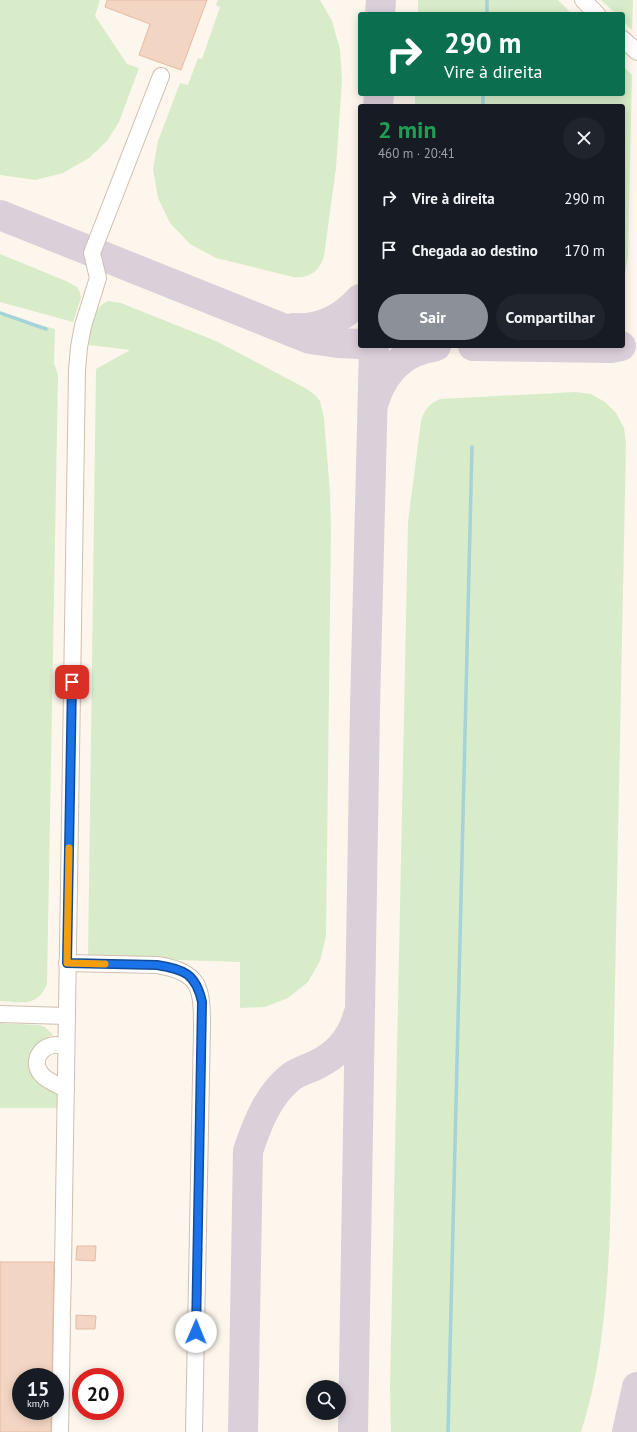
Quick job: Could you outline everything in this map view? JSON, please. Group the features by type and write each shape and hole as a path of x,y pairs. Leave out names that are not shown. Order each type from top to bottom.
{"lane":[{"path":"583,0 595,12"},
{"path":"625,41 637,52"},
{"path":"60,1432 77,386 79,347 88,306 98,278 92,253 161,76"},
{"path":"67,963 157,965 170,967 187,974 200,989 202,1002 202,1028 194,1432"},
{"path":"0,1014 66,1016"},
{"path":"66,1047 54,1044 48,1045 40,1053 37,1064 38,1070 42,1076 66,1089"}],"green space":[{"path":"0,0 100,0 95,16 127,64 139,68 119,122 107,141 89,158 63,173 35,180 0,175"},
{"path":"218,0 320,0 332,21 340,49 342,80 336,168 324,256 317,270 304,277 293,277 216,258 190,244 170,223 158,198 153,169 158,141 180,83 188,85 198,58 202,59 220,7 216,5"},
{"path":"418,0 558,0 570,12 418,12"},
{"path":"601,0 633,0 632,30 625,23 625,12 614,12"},
{"path":"625,68 632,75 628,257 625,274 625,104 415,104 415,96 625,96"},
{"path":"0,254 77,287 81,298 73,322 0,302"},
{"path":"108,301 121,303 216,341 307,389 320,401 324,418 330,493 331,530 326,936 320,961 308,982 288,998 265,1007 240,1008 240,962 88,957 96,369 130,350 89,345 92,320 98,309"},
{"path":"0,315 55,329 54,363 58,375 47,984 43,992 38,997 28,1002 0,1001"},
{"path":"575,392 591,394 605,402 616,413 624,428 626,443 610,1229 605,1306 599,1357 581,1432 391,1432 390,1390 408,522 421,421 428,408 440,399"},
{"path":"0,1023 39,1025 45,1027 53,1035 47,1037 33,1050 59,1097 59,1108 0,1108"}],"building":[{"path":"107,0 207,0 181,70 139,55 150,24 105,7"},
{"path":"77,1246 96,1246 95,1261 76,1260"},
{"path":"0,1262 54,1262 52,1368 12,1368 12,1420 51,1420 51,1432 0,1432"},
{"path":"76,1315 96,1316 95,1329 76,1329"}],"waterway":[{"path":"487,0 487,12"},
{"path":"483,96 483,104"},
{"path":"0,313 46,329"},
{"path":"448,1432 472,447"}],"taxiway":[{"path":"380,12 381,0"},
{"path":"378,104 379,96"},
{"path":"0,215 310,339 358,344"},
{"path":"293,328 312,327 330,322 346,312 358,301"},
{"path":"353,1432 365,708 374,348"},
{"path":"374,402 384,379 394,366 407,356 427,348"},
{"path":"243,1432 248,1151 259,1120 276,1092 291,1077 324,1061 337,1051 348,1038 358,1015"},
{"path":"627,1432 637,1387"}],"slow traffic":[{"path":"69,848 67,963 105,964"}],"route":[{"path":"72,682 67,963 157,965 170,967 182,971 192,978 200,989 202,1002 196,1332"}]}
